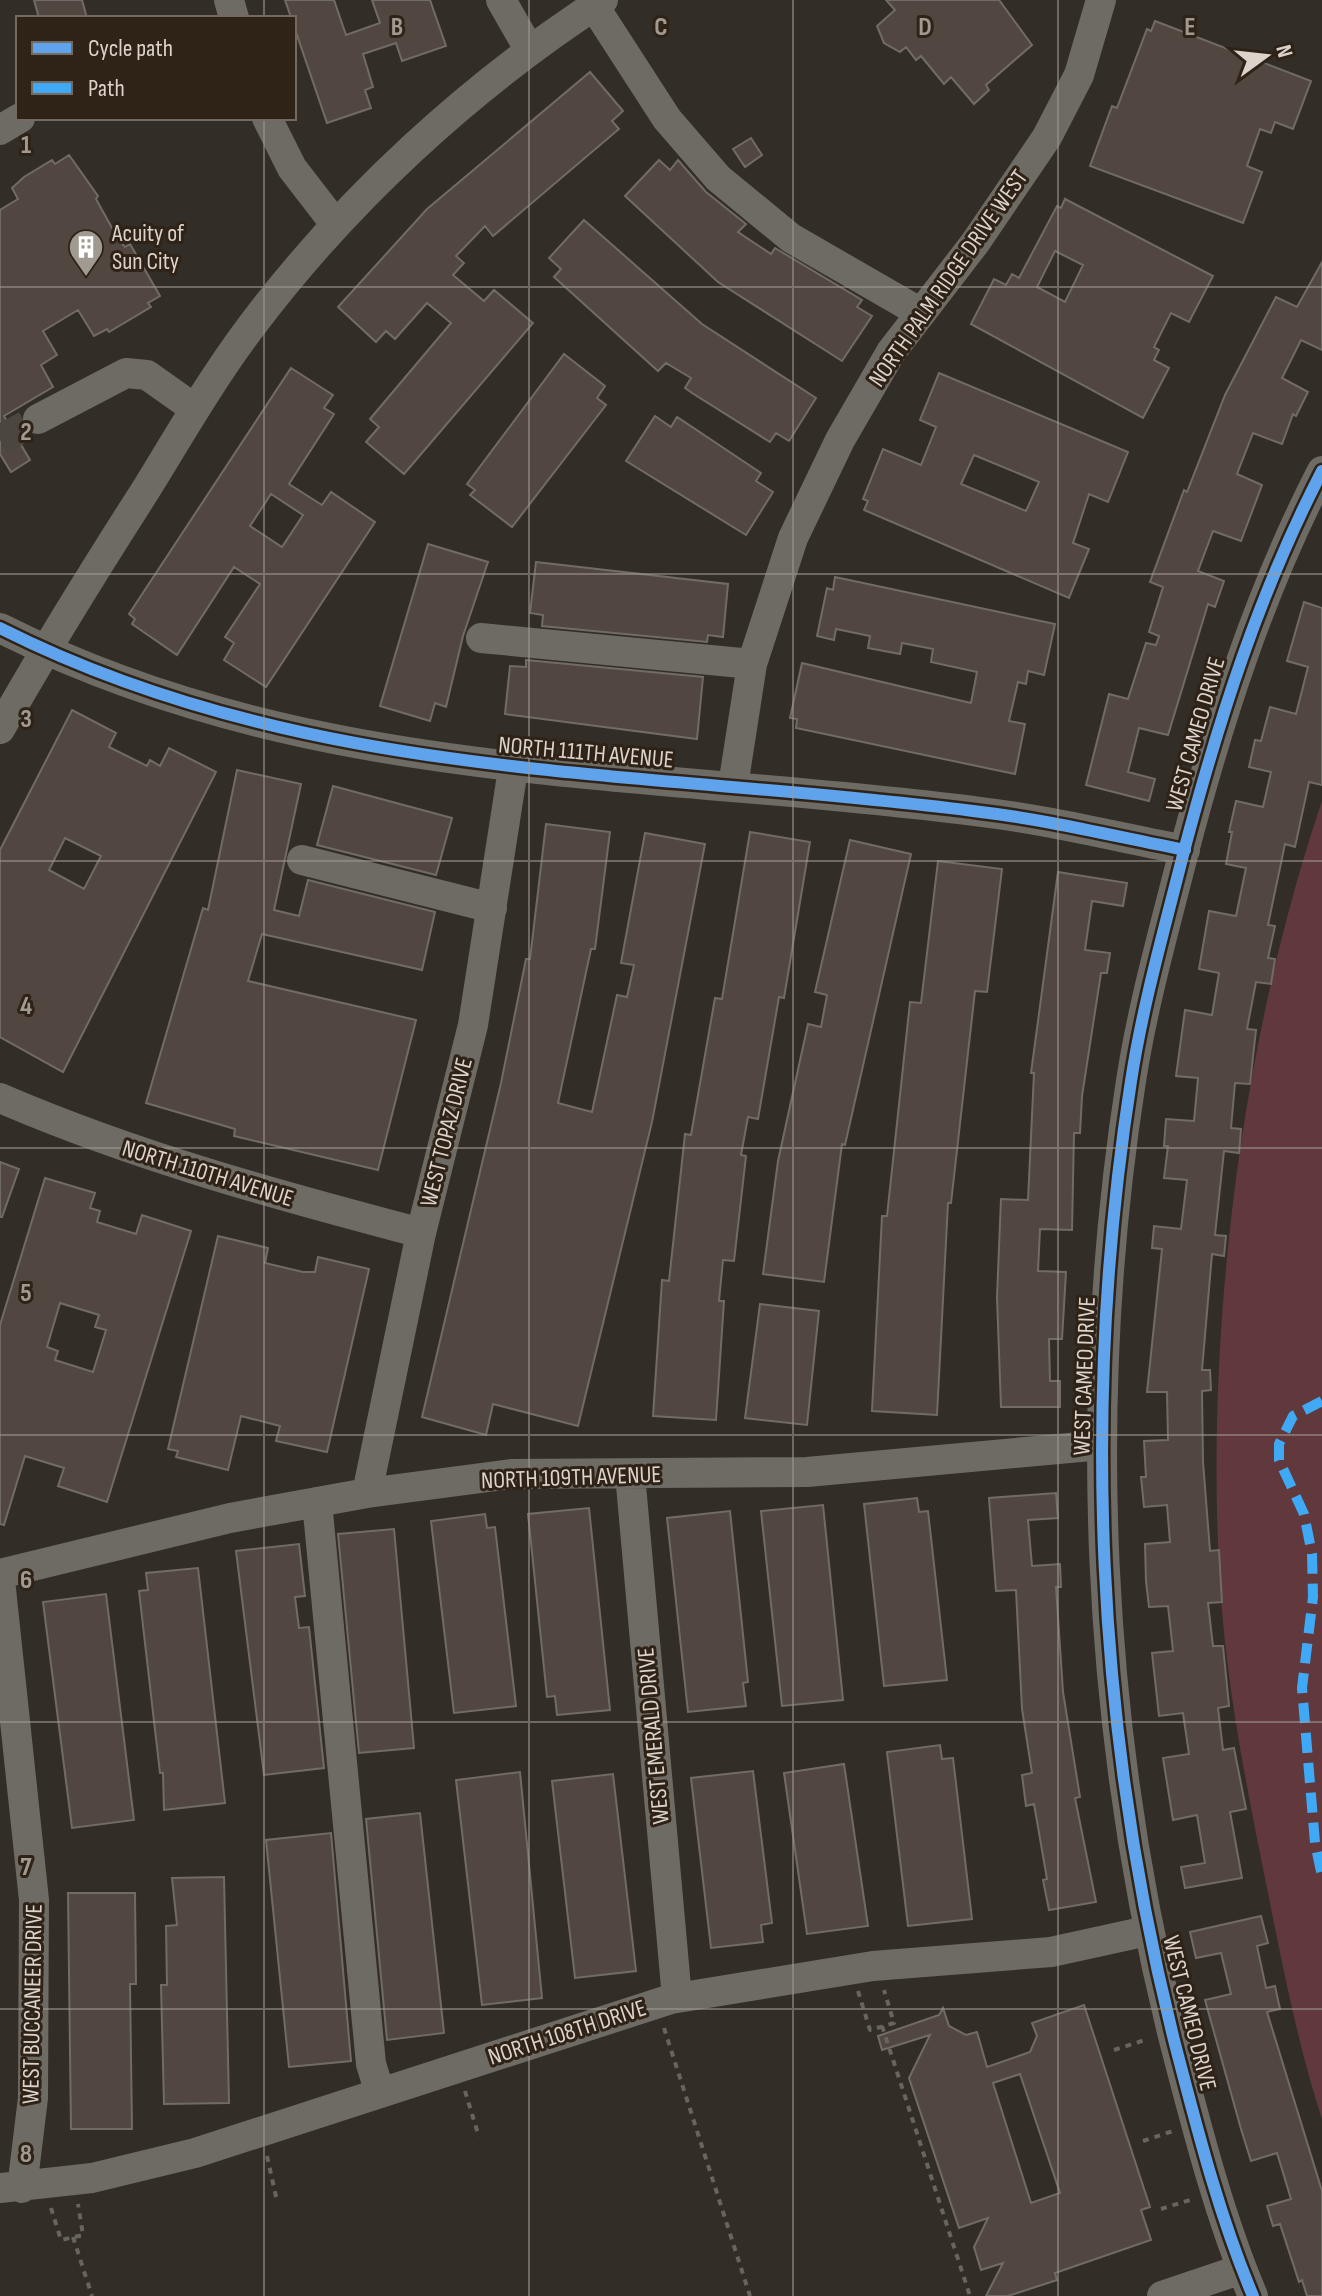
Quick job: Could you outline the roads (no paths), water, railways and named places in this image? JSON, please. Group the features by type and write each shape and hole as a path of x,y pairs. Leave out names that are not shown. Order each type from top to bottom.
{"street":[{"path":"501,0 529,49"},
{"name":"NORTH PALM RIDGE DRIVE WEST","path":"733,786 752,664 793,538 891,352 975,243 1047,137 1083,66 1101,0"},
{"path":"0,729 44,651 195,409 250,328 336,225 424,139 529,49 599,3 667,119 718,178 791,238 921,313"},
{"path":"268,120 292,168 336,225"},
{"path":"38,419 126,373 147,375 195,409"},
{"name":"WEST CAMEO DRIVE","path":"1247,2283 1194,2116 1147,1931 1114,1707 1102,1445 1113,1207 1132,1076 1156,958 1241,653 1286,540 1322,471"},
{"name":"NORTH 111TH AVENUE","path":"0,628 44,651 127,684 283,731 335,742 513,769 733,786 983,812 1185,850"},
{"path":"481,638 752,664"},
{"name":"WEST TOPAZ DRIVE","path":"367,1493 421,1233 473,1025 513,769"},
{"path":"302,860 492,908"},
{"name":"NORTH 110TH AVENUE","path":"0,1098 89,1137 214,1178 421,1233"},
{"name":"NORTH 109TH AVENUE","path":"0,1574 230,1518 367,1493 511,1474 807,1472 1102,1445"},
{"name":"WEST EMERALD DRIVE","path":"630,1474 670,2010"},
{"path":"317,1502 371,2064 380,2093"},
{"name":"WEST BUCCANEER DRIVE","path":"0,1580 34,1900 33,2098 11,2188"},
{"name":"NORTH 108TH DRIVE","path":"11,2188 92,2178 195,2153 380,2093 670,2010 873,1966 1051,1952 1147,1931"},
{"path":"1162,2296 1247,2283"}],"tunnel":[{"path":"0,440 38,419"}],"place":[{"name":"Acuity of Sun City","path":"86,278"}]}
